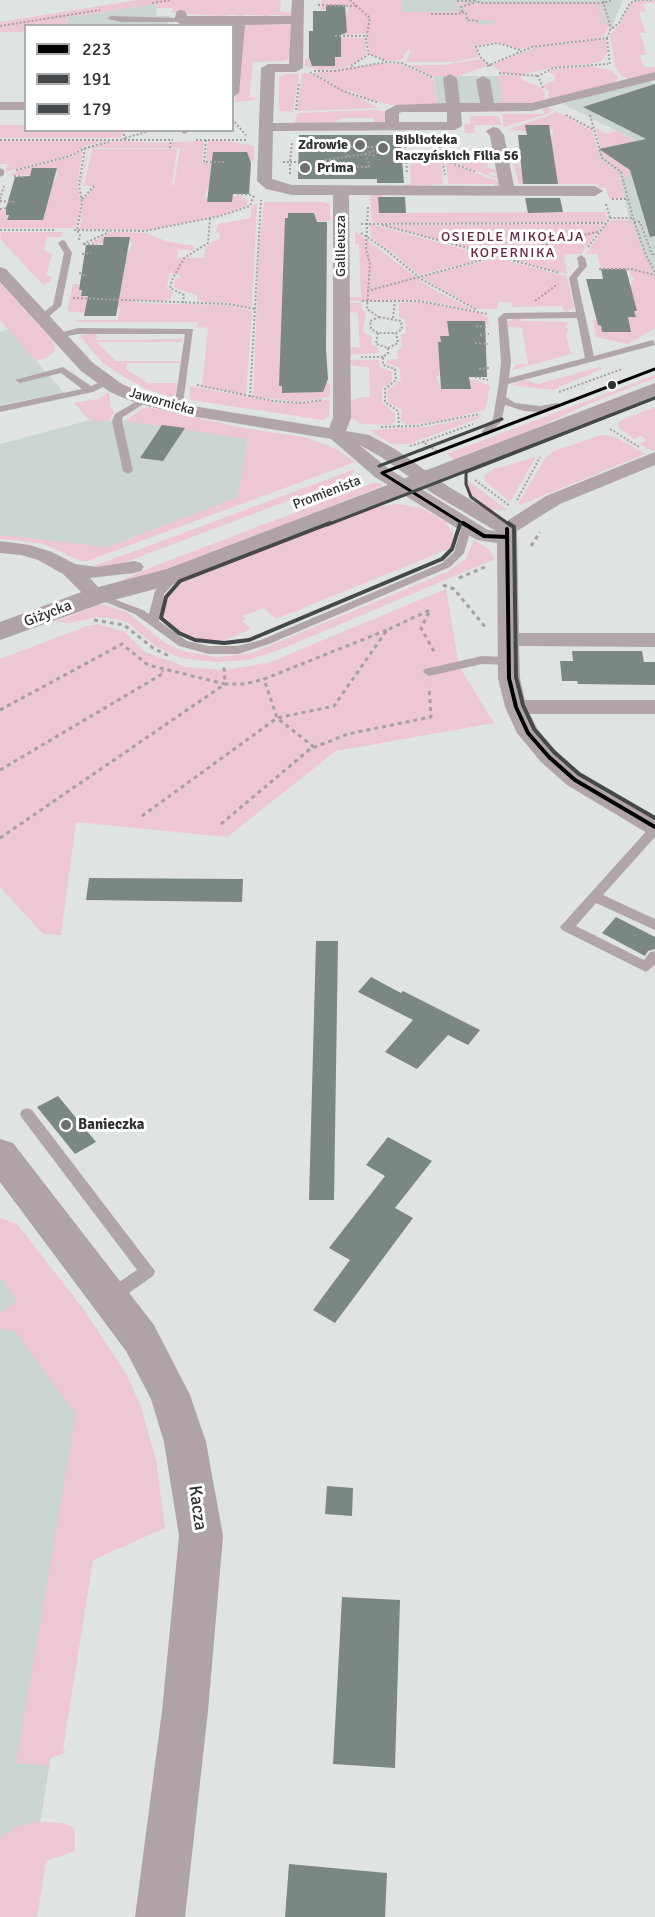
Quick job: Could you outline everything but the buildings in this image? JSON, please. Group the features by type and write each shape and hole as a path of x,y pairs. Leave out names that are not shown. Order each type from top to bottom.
{"street":[{"path":"298,0 296,68 268,68 249,105 267,127 264,181 271,186 292,190 595,191"},
{"path":"180,17 239,21 297,20"},
{"path":"234,72 239,21"},
{"path":"397,127 392,111 401,108 532,107 655,76"},
{"path":"267,127 455,126 450,78"},
{"path":"483,80 488,107"},
{"path":"0,106 24,106"},
{"path":"492,131 497,135 507,191"},
{"name":"Galileusza","path":"336,434 342,418 344,224 341,190"},
{"name":"Jawornicka","path":"0,272 87,367 108,382 145,400 179,409 336,434"},
{"name":"Promienista","path":"96,596 126,590 176,575 404,476 485,433 655,369"},
{"name":"Promienista","path":"70,570 97,573 134,567 404,476 458,467 655,390"},
{"path":"336,434 345,444 404,476 465,502 507,533"},
{"path":"404,476 467,526 484,536 507,533 553,500 650,454"},
{"path":"458,467 459,486 465,502"},
{"path":"507,533 502,644 516,707 528,733 549,757 575,780 655,828"},
{"path":"0,547 33,552 70,570 96,596"},
{"name":"Promienista","path":"96,596 113,580 134,567"},
{"name":"Giżycka","path":"0,632 96,596"},
{"path":"502,644 655,640"},
{"path":"516,707 655,707"},
{"name":"Kacza","path":"0,1154 140,1338 170,1395 185,1442 201,1536 185,1711 160,1917"}],"lane":[{"path":"110,18 121,20 180,17"},
{"path":"42,318 57,306 68,253 62,243"},
{"path":"581,258 583,266 573,278 590,360"},
{"path":"485,433 494,426 499,414 501,397 499,381 506,362 501,318 511,315 581,315"},
{"path":"58,335 78,331 190,331 179,409"},
{"path":"499,381 653,343"},
{"path":"20,380 63,370 90,390"},
{"path":"0,409 90,390 108,382"},
{"path":"501,397 512,405 524,408 540,409 557,406"},
{"path":"128,471 117,420 118,416 145,400"},
{"path":"96,596 129,607 153,621 175,639 193,647 224,651 257,645 446,565 459,553 467,526"},
{"path":"153,621 159,594 176,575"},
{"path":"429,672 482,660 502,644"},
{"path":"655,828 567,927 646,967 655,956"},
{"path":"594,896 655,925"},
{"path":"27,1114 147,1271 110,1297"}],"path":[{"path":"148,3 174,0"},
{"path":"345,0 358,6 370,18 366,40 369,54"},
{"path":"350,0 353,3"},
{"path":"457,1 612,0"},
{"path":"627,83 608,64 610,52 607,38 611,29 620,23 630,3 637,0 655,0"},
{"path":"462,12 461,6 475,1"},
{"path":"603,1 611,29"},
{"path":"318,5 358,6"},
{"path":"0,26 101,10"},
{"path":"430,14 462,12 466,13 467,20 479,21"},
{"path":"335,36 365,36 366,40"},
{"path":"401,108 368,100 335,86 310,71 348,69 387,62 402,63 431,78 450,78 490,65 532,47 607,38"},
{"path":"520,50 498,43 476,47 481,58 500,74 538,76"},
{"path":"369,54 387,62"},
{"path":"348,69 369,54"},
{"path":"590,115 602,158 621,172 634,220 655,273"},
{"path":"194,140 251,141 234,121"},
{"path":"439,126 440,153 443,160 446,191"},
{"path":"397,127 408,182"},
{"path":"124,132 124,139"},
{"path":"124,139 147,132"},
{"path":"0,140 171,140 183,134"},
{"path":"2,173 70,156 85,148 111,140"},
{"path":"170,148 171,140"},
{"path":"206,140 204,162 225,162"},
{"path":"339,146 348,157"},
{"path":"324,163 335,166 369,167 360,146"},
{"path":"324,163 377,151 377,147 327,147"},
{"path":"77,230 81,200 79,184 85,148"},
{"path":"404,153 486,153 501,156"},
{"path":"364,154 375,156"},
{"path":"335,160 335,166"},
{"path":"324,163 324,166 350,166"},
{"path":"5,183 0,200 15,202"},
{"path":"81,200 95,184"},
{"path":"66,230 146,231 210,218 250,206 255,187"},
{"path":"237,194 254,195"},
{"path":"609,199 627,199"},
{"path":"250,396 261,201"},
{"path":"368,202 366,249 370,264 367,309 379,317"},
{"path":"0,209 8,208"},
{"path":"183,303 184,295 170,288 172,280 184,258 208,243 210,218"},
{"path":"581,258 610,218 640,222 652,254 655,254"},
{"path":"375,224 606,223"},
{"path":"344,224 375,224 566,277 530,306 530,315"},
{"path":"344,224 368,237 418,277 483,313"},
{"path":"0,230 55,230"},
{"path":"82,244 113,231"},
{"path":"367,291 600,231"},
{"path":"78,244 97,245"},
{"path":"599,269 631,269 655,273"},
{"path":"66,297 228,304 254,309"},
{"path":"393,318 395,301"},
{"path":"356,302 419,301 490,314"},
{"path":"379,317 401,321 402,329 396,333 378,333 371,329 370,321 379,317"},
{"path":"378,333 376,344 388,348 398,344 396,333"},
{"path":"475,343 494,344"},
{"path":"388,348 388,353 383,357 383,365 395,369 396,381 385,389 385,402 398,411 399,427"},
{"path":"475,377 499,381"},
{"path":"184,385 293,403 324,400"},
{"path":"379,427 438,423 484,413 499,414"},
{"path":"604,425 650,454"},
{"path":"511,506 544,448"},
{"path":"528,553 542,529"},
{"path":"443,585 454,589 502,644"},
{"path":"148,664 225,684 245,684 264,679 387,630 430,610 421,628 443,669"},
{"path":"142,816 277,718 333,706 387,630"},
{"path":"0,710 122,644 148,664 164,672 0,770"},
{"path":"224,665 225,684"},
{"path":"221,824 314,747 348,734 431,717 429,672"},
{"path":"264,679 277,718 314,747"},
{"path":"0,838 225,684"}],"shaded area":[{"path":"138,0 281,0 280,11 293,14 282,19 281,15 270,15 269,19 264,19 263,15 243,15 242,19 238,19 238,15 226,15 226,19 221,19 220,16 172,13 173,8 157,8 157,4 68,17 66,24 24,24 24,32 0,32 0,22"},
{"path":"322,0 402,0 403,12 458,12 457,2 471,2 460,6 459,13 430,14 465,13 466,21 474,21 478,25 494,24 493,20 469,20 463,7 474,3 597,3 602,24 607,25 599,3 602,3 609,27 603,36 598,38 520,49 497,42 475,46 479,57 454,62 406,62 411,50 407,50 402,60 388,61 370,54 366,34 344,35 338,15 347,15 349,11 347,5 326,5 326,10 320,10 319,7 323,5"},
{"path":"365,0 623,0 612,27 396,27"},
{"path":"655,1 655,3 643,3 645,10 648,11 639,12 645,31 649,32 640,33 646,53 649,54 640,55 644,67 655,67 655,73 629,79 622,76 615,66 610,35 621,23 631,3"},
{"path":"157,4 156,16 170,16 168,24 66,24 68,17"},
{"path":"246,23 292,25 292,58 283,61 253,62 249,97 258,98 235,102 241,28"},
{"path":"338,37 364,38 367,54 346,68 319,70 305,66 305,59 310,58 312,62 341,57"},
{"path":"606,40 608,52 601,61 595,63 551,68 521,75 502,73 492,65 534,48"},
{"path":"480,59 489,65 458,76 431,76 409,65 443,65"},
{"path":"384,63 404,65 434,80 437,105 397,106 366,99 314,73"},
{"path":"591,66 612,71 618,77 617,80 613,85 548,100 549,92 543,86 555,80 554,75 549,72 551,70"},
{"path":"302,73 312,74 379,108 297,111"},
{"path":"285,74 299,74 293,112 279,111 279,77"},
{"path":"434,76 498,76 503,105 437,105"},
{"path":"498,76 520,76 524,81 539,86 545,92 542,104 503,105"},
{"path":"646,80 655,84 655,324 618,172 600,158 597,149 635,140 563,104"},
{"path":"547,107 553,109 547,114 504,127 502,114 544,114 543,109"},
{"path":"377,110 385,112 385,120 374,124 373,118 343,118 331,124 295,123 297,113"},
{"path":"556,111 592,131 600,158 618,172 624,198 609,198 606,188 599,188 598,184 519,184 513,164 519,164 522,168 555,157 542,138 552,138 553,130 550,130 549,125 526,131 507,130"},
{"path":"470,116 499,116 501,125 475,125 475,133 465,133 464,124 470,124"},
{"path":"0,125 24,125 24,132 123,132 118,138 0,138"},
{"path":"596,128 606,134 616,131 636,141 608,147 610,157 630,170 628,177 623,177 622,172 603,157"},
{"path":"0,141 107,141 85,146 70,155 5,172 8,164 0,164"},
{"path":"115,141 170,143 169,148 89,148 81,186 88,148"},
{"path":"204,141 202,162 214,163 211,172 218,188 208,188 204,197 207,198 206,202 232,202 233,196 240,196 247,199 247,206 220,215 149,230 80,229 83,199 95,186 81,186 84,185 92,149 177,149 172,185 174,186 180,148 171,148 172,142"},
{"path":"208,141 229,141 254,146 254,161 249,161 247,157 206,161"},
{"path":"83,150 77,184 81,203 76,228 0,228 0,210 7,211 7,219 48,203 43,182 54,182 59,173 56,173 57,168 31,175 10,175 19,170 71,157"},
{"path":"483,154 486,154 488,168 500,171 501,174 489,172 489,175 501,177 501,180 446,160 447,157 484,159"},
{"path":"410,157 430,157 441,161 443,184 402,186 411,183"},
{"path":"446,162 502,184 495,189 494,184 448,184"},
{"path":"382,195 383,201 378,202 379,213 606,212 607,219 603,222 378,223 372,221 370,196"},
{"path":"264,202 330,204 330,221 317,221 314,213 289,213 288,218 285,218 282,386 283,393 312,392 325,382 330,384 330,397 299,402 253,397 259,250"},
{"path":"257,203 252,306 248,308 229,303 197,300 198,296 173,287 175,280 182,276 170,273 167,288 173,292 171,298 163,301 136,300 135,303 228,305 252,311 246,395 202,386 208,328 197,327 198,322 78,322 75,320 118,320 120,307 86,306 85,313 67,311 73,284 80,284 81,296 117,253 128,253 133,243 130,242 130,237 105,237 103,244 89,243 112,232 146,233 166,241 194,246 193,250 178,250 177,258 204,258 206,246 220,238 220,233 216,232 218,224 251,218 251,207"},
{"path":"613,220 631,220 655,278 655,328 628,344 596,337 593,320 597,320 603,332 631,331 628,320 624,317 635,317 634,311 637,311 621,286 632,285 631,280 634,280 628,269 601,269 597,254 586,254 606,224"},
{"path":"370,224 492,257 419,275 387,248 371,238"},
{"path":"603,224 581,254 564,254 567,274 383,225"},
{"path":"355,231 429,287 473,310 420,300 346,301 349,298 361,297 359,244 355,244"},
{"path":"1,232 62,232 61,237 47,237 44,250 52,254 46,276 52,276 50,283 45,283 44,286 0,239"},
{"path":"497,258 566,276 573,308 566,312 561,306 512,307 511,302 498,302 498,309 476,309 421,277"},
{"path":"0,283 53,341 55,351 46,358 36,361 0,320"},
{"path":"419,302 480,313 488,318 489,325 447,321 448,333 452,333 452,336 441,336 438,348 445,349 451,370 439,370 439,376 436,377 441,389 470,389 469,380 477,380 490,386 485,410 436,422 407,425 401,421 402,410 388,402 387,390 401,380 399,367 387,364 387,360 398,359 397,352 402,346 401,335 406,333 405,320 399,317 399,303"},
{"path":"346,303 361,303 362,310 366,312 363,332 372,337 371,344 378,348 379,353 347,355 347,346 360,348 358,313 345,310"},
{"path":"522,317 520,321 568,322 565,328 569,329 566,334 570,352 574,353 512,370 517,364 528,364 522,328 508,327 508,322"},
{"path":"8,329 64,393 0,405 0,332"},
{"path":"97,334 96,340 182,339 182,342 96,342 116,361 180,361 179,363 127,363 126,369 148,383 177,383 176,393 172,397 146,389 103,363 80,336"},
{"path":"347,360 379,360 380,367 392,372 392,382 382,388 382,402 395,413 395,422 390,425 361,424 349,416 348,403 358,398 370,397 369,367 354,366"},
{"path":"600,367 602,369 553,390 511,385 525,380 538,384"},
{"path":"655,375 655,378 588,404 528,432 455,460 447,454"},
{"path":"190,386 279,403 307,403 330,399 329,416 324,420 190,400"},
{"path":"109,392 110,406 114,412 109,421 90,421 74,403 99,399"},
{"path":"148,407 243,428 308,438 338,450 355,462 87,561 81,561 41,543 0,539 0,536 11,536 107,547 238,497 248,439 125,421"},
{"path":"655,407 655,450 652,451 640,444 647,440 641,436 634,439 617,426 620,421"},
{"path":"480,416 480,418 409,444 391,444 369,430 426,427"},
{"path":"134,420 248,439 238,498 107,547 0,536 0,444 87,421"},
{"path":"601,435 615,437 645,454 520,505 519,502 546,457 554,451"},
{"path":"536,457 510,502 485,481 485,475 495,469"},
{"path":"355,469 351,476 338,482 123,563 89,568"},
{"path":"466,479 507,510 490,510 478,503 468,492"},
{"path":"373,483 380,483 382,486 146,579 118,582 152,567"},
{"path":"399,504 421,508 446,522 453,534 451,548 276,619 264,608 243,616 246,619 242,621 251,629 218,643 192,638 182,633 173,628 164,615 165,599 181,581 378,506"},
{"path":"474,540 488,549 495,559 274,652 246,660 218,662 180,658 157,647 128,623 117,619 98,617 69,623 54,622 98,605 105,605 128,613 165,643 183,651 217,657 252,653 447,572 466,559"},
{"path":"446,589 459,666 494,723 336,751 227,837 76,822 61,935 43,934 0,887 0,659 87,626 99,624 125,632 145,652 186,667 224,670 268,663"},
{"path":"0,1218 17,1224 84,1310 128,1377 141,1407 156,1460 165,1528 93,1560 63,1749 66,1752 50,1758 49,1766 16,1763 76,1414 14,1330 0,1329 0,1313 17,1301 0,1277"},
{"path":"0,1250 106,1413 25,1917 0,1917"},
{"path":"36,1821 62,1823 72,1827 75,1832 75,1851 46,1861 37,1917 0,1917 0,1838 14,1828"}],"transit line":[{"name":"223","path":"382,473 655,369"},
{"name":"191","path":"460,524 452,549 442,559 249,640 224,643 195,640 179,633 161,618 166,597 180,581 655,398"},
{"name":"179","path":"655,398 466,472 466,484 471,497 514,527 516,677 523,705 534,729 554,752 579,774 655,818"},
{"name":"179","path":"379,466 502,419"},
{"name":"223","path":"382,473 484,536 507,537"},
{"name":"223","path":"507,529 509,678 516,707 528,733 549,757 575,780 655,827"}],"place":[{"name":"Zdrowie","path":"360,145"},
{"name":"Biblioteka Raczyńskich Filia 56","path":"383,148"},
{"name":"Prima","path":"305,168"},
{"name":"Banieczka","path":"66,1125"}],"district":[{"name":"OSIEDLE MIKOŁAJA KOPERNIKA","path":"513,246"}]}
